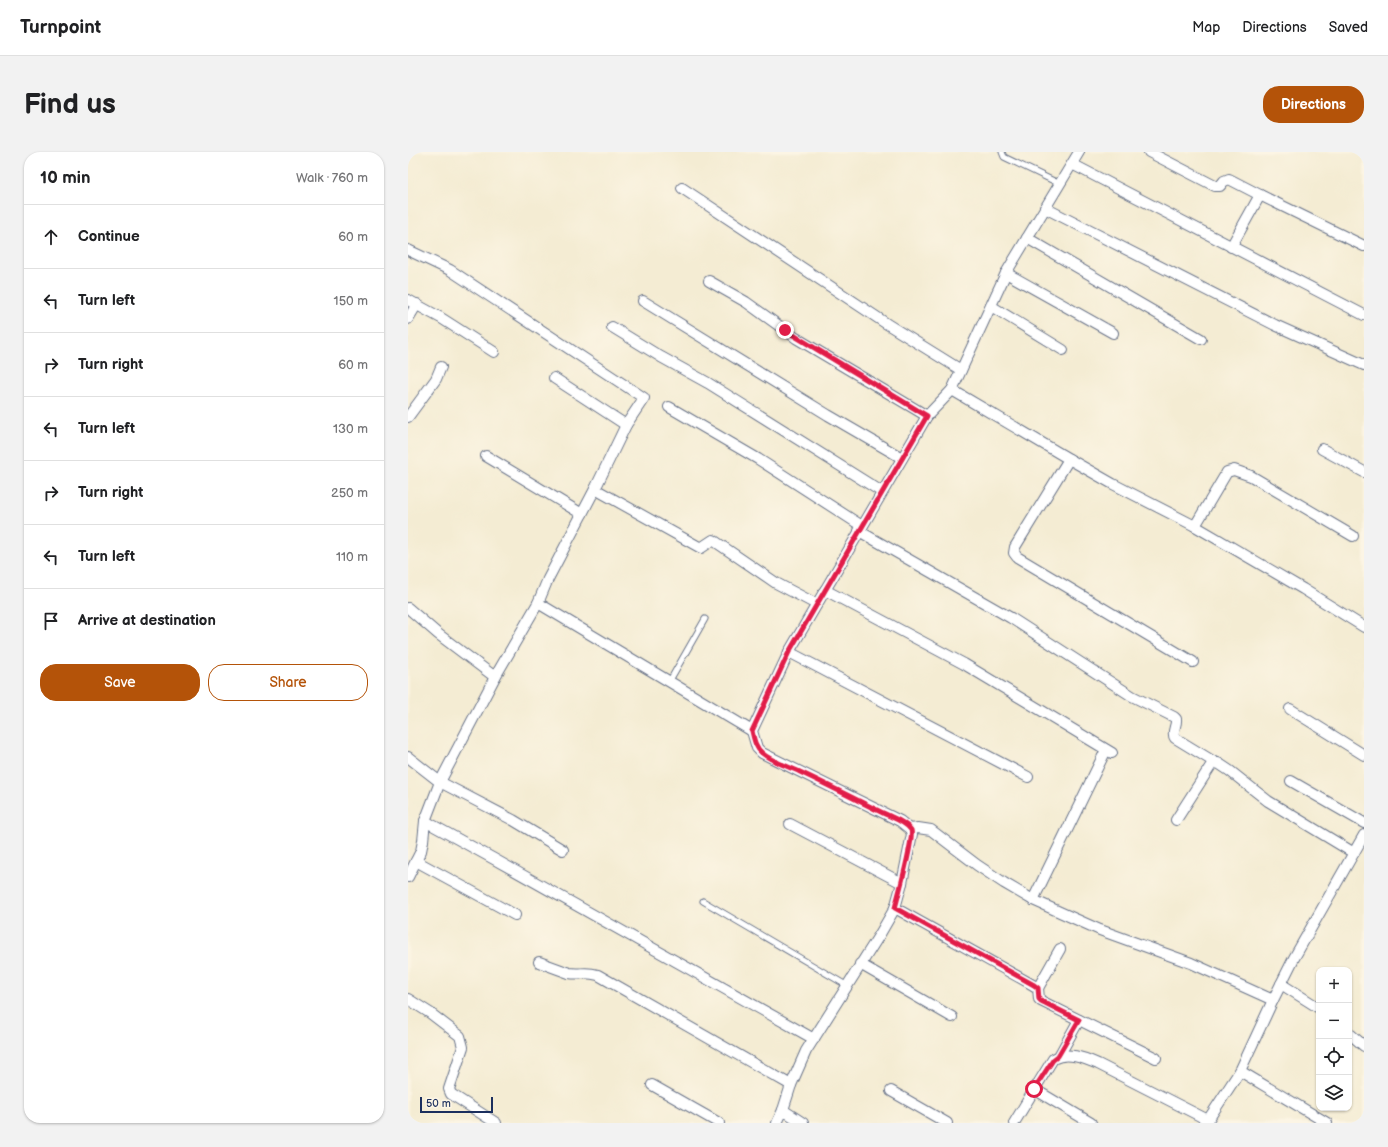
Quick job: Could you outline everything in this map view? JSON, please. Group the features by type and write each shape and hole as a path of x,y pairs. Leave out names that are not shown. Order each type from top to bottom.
{"street":[{"path":"777,1123 784,1110 791,1085 800,1063 895,908 912,838 910,829 900,821 770,758 757,748 752,731 789,652 816,604 927,416 952,390 1006,272 1079,152"},
{"path":"1149,152 1215,186 1220,186 1224,181 1229,179 1364,246"},
{"path":"1072,164 1364,314"},
{"path":"682,188 887,324 961,370"},
{"path":"1231,247 1260,195"},
{"path":"1045,208 1275,325 1364,365"},
{"path":"1027,238 1202,339"},
{"path":"408,250 450,270 644,398 626,425 596,490 548,579 538,603 495,677 440,782 425,821 421,851 408,877"},
{"path":"1006,272 1113,333"},
{"path":"709,281 746,302 796,338 927,416"},
{"path":"643,301 828,415 902,458"},
{"path":"408,319 412,302 494,352"},
{"path":"991,306 1063,350"},
{"path":"612,326 661,357 708,383 882,492"},
{"path":"408,417 436,379 441,367"},
{"path":"554,378 626,425"},
{"path":"952,390 1113,484 1195,526 1303,589 1364,627"},
{"path":"669,408 758,459 861,529 1011,618 1132,696 1174,717 1176,719 1173,731 1175,738 1230,771 1268,801 1354,853"},
{"path":"1322,449 1364,472"},
{"path":"486,456 582,514"},
{"path":"1069,459 1015,547 1014,553 1017,557 1193,662"},
{"path":"1195,526 1227,472 1234,470 1251,476 1353,536"},
{"path":"596,490 701,548 713,540 776,583 816,604"},
{"path":"825,590 964,664 1109,751 1033,900"},
{"path":"538,603 752,731"},
{"path":"408,608 438,634 495,677"},
{"path":"789,652 1028,777"},
{"path":"1290,710 1364,755"},
{"path":"408,757 440,782 513,820 563,850"},
{"path":"1176,820 1210,767 1216,763"},
{"path":"1291,781 1364,822"},
{"path":"425,821 814,1039"},
{"path":"790,824 902,883"},
{"path":"910,829 918,828 931,830 977,865 1033,900 1100,930 1191,963 1273,1000"},
{"path":"1058,1056 1076,1056 1098,1064 1207,1122 1240,1071 1294,958 1364,835"},
{"path":"416,861 515,915"},
{"path":"895,908 1038,988"},
{"path":"1060,949 1038,988 1039,999 1156,1058"},
{"path":"539,962 569,973 586,972 598,975 791,1085"},
{"path":"860,964 952,1017"},
{"path":"1281,984 1316,1006"},
{"path":"408,999 430,1013 460,1036 463,1047 449,1089 451,1094 496,1123"},
{"path":"1014,1123 1053,1060 1058,1056 1079,1020"},
{"path":"1352,1036 1364,1046"},
{"path":"1240,1071 1327,1123"},
{"path":"652,1085 718,1123"},
{"path":"1034,1089 1091,1123"},
{"path":"891,1091 947,1123"},
{"path":"784,1110 803,1123"}],"lane":[{"path":"1002,152 1004,157 1060,184"},
{"path":"669,682 705,619"},
{"path":"703,901 846,986"}],"route":[{"path":"785,330 927,416 789,652 752,731 754,740 757,748 770,758 900,821 910,829 912,838 905,864 899,897 895,908 1034,985 1038,988 1039,999 1041,1001 1079,1020 1058,1056 1048,1066 1034,1089"}]}
